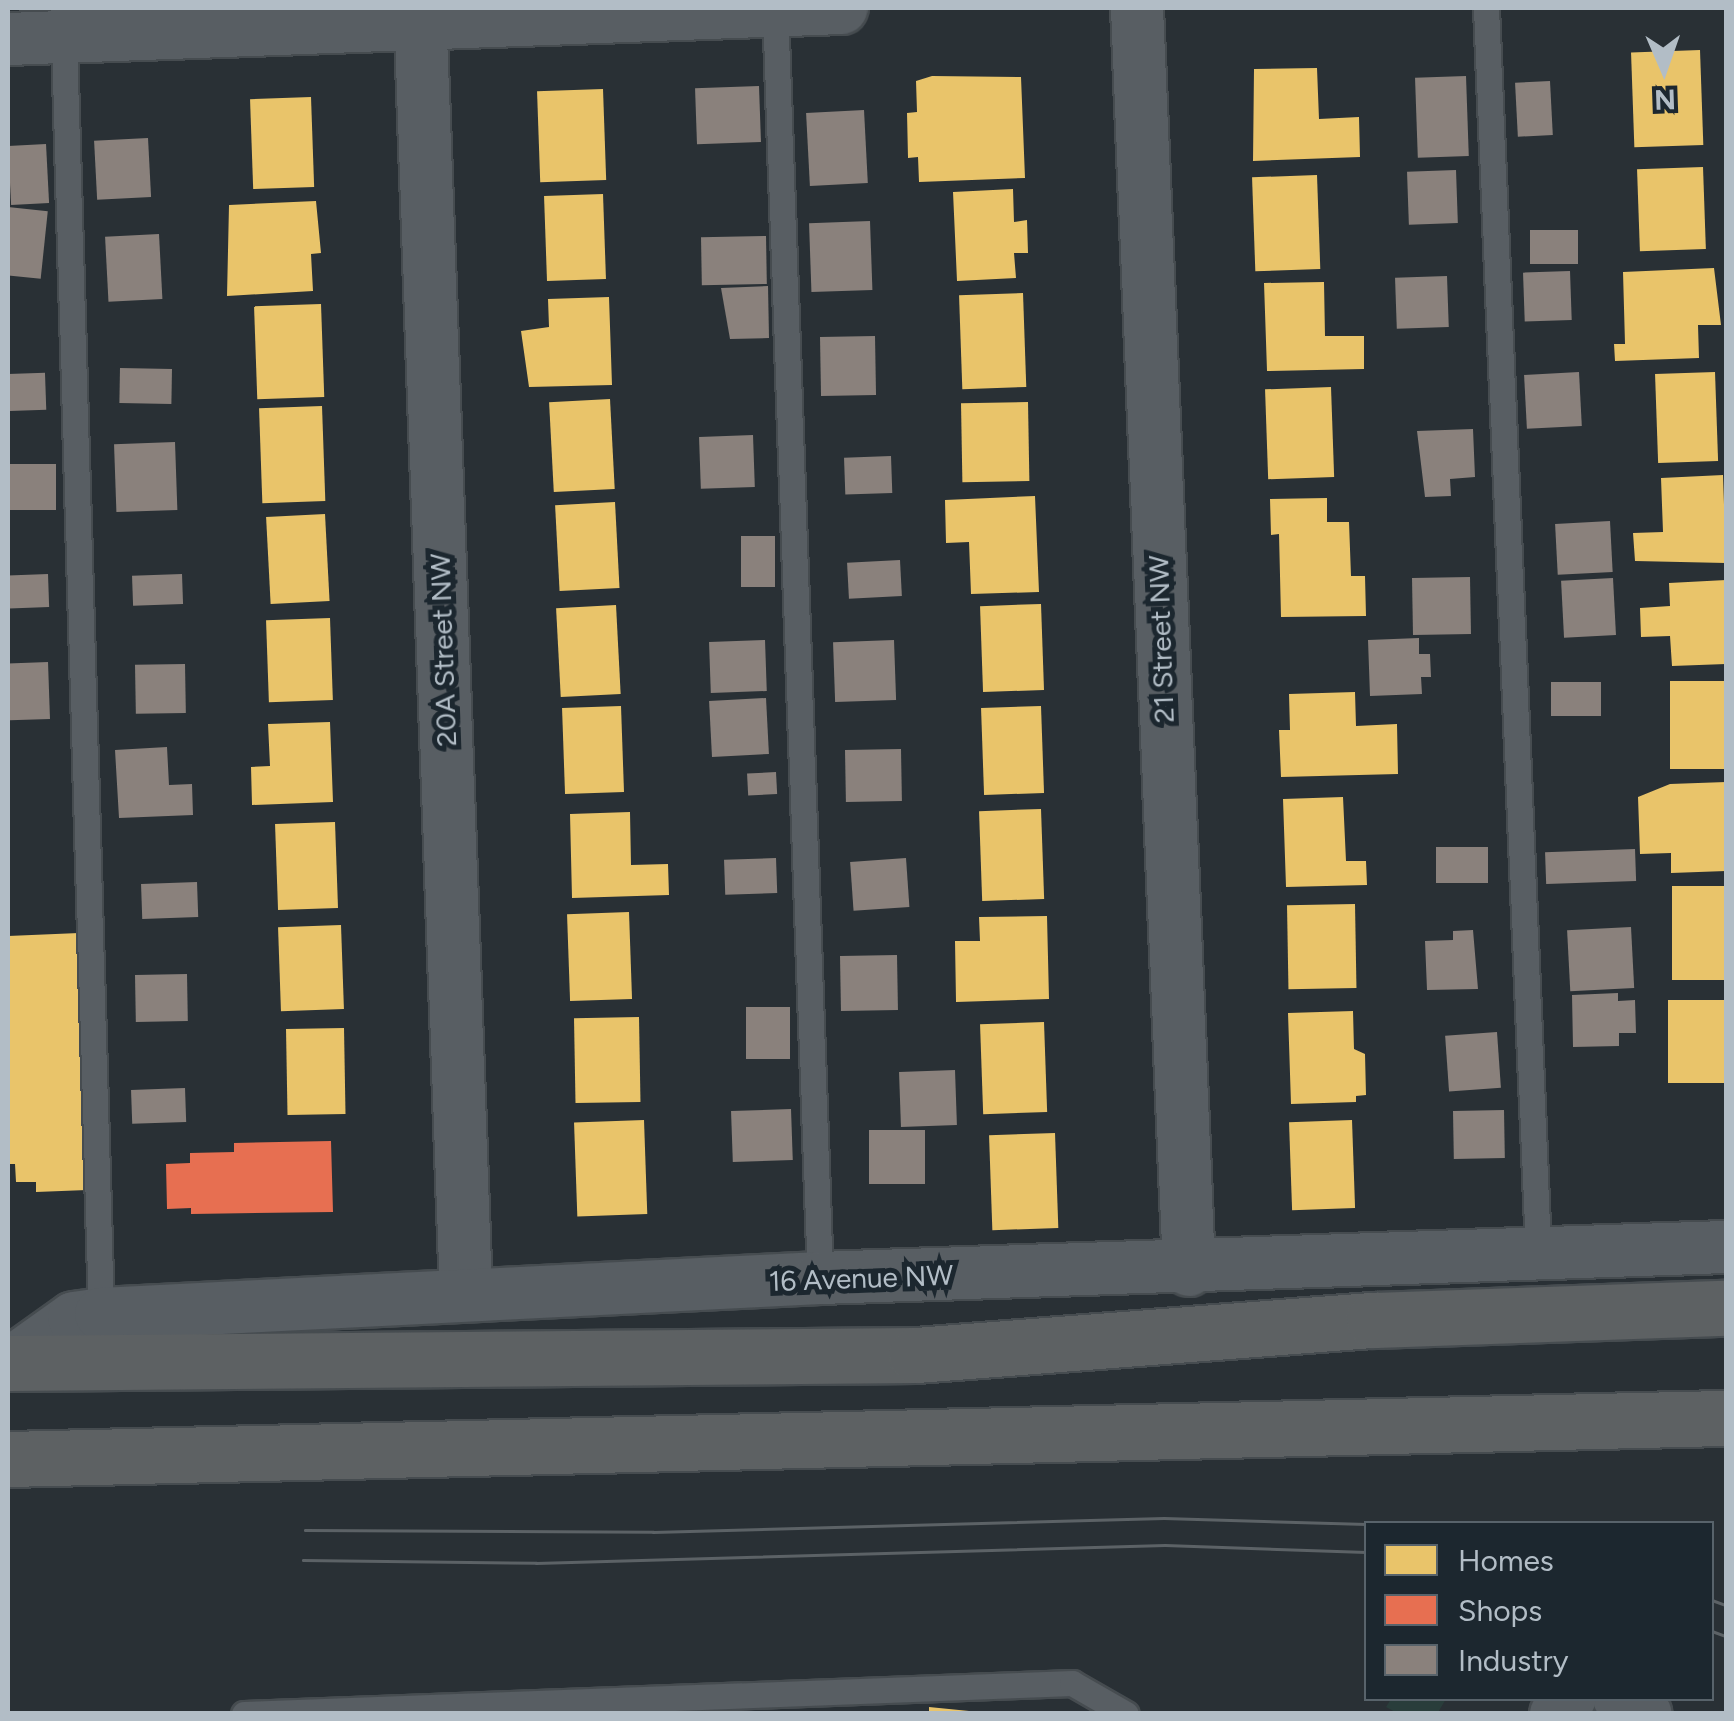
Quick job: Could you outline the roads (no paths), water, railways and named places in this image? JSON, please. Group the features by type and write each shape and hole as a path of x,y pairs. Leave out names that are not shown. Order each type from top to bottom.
{"highway":[{"name":"16 Avenue NW","path":"9,1364 916,1355 1374,1320 1726,1308"},
{"path":"8,1459 1726,1418"}],"street":[{"path":"8,39 64,22 840,8"},
{"name":"21 Street NW","path":"1136,8 1188,1270"},
{"name":"20A Street NW","path":"420,16 466,1293"},
{"name":"16 Avenue NW","path":"9,1364 74,1318 102,1314 820,1278 1188,1270 1538,1251 1726,1247"}],"lane":[{"path":"1486,8 1538,1251"},
{"path":"774,9 820,1278"},
{"path":"64,22 102,1314"},
{"path":"244,1714 1072,1683 1126,1714"}],"tram line":[{"path":"305,1530 653,1532 1164,1518 1364,1524"},
{"path":"303,1560 536,1563 1165,1545 1364,1552"},
{"path":"1714,1601 1726,1605"},
{"path":"1714,1632 1726,1636"}]}
